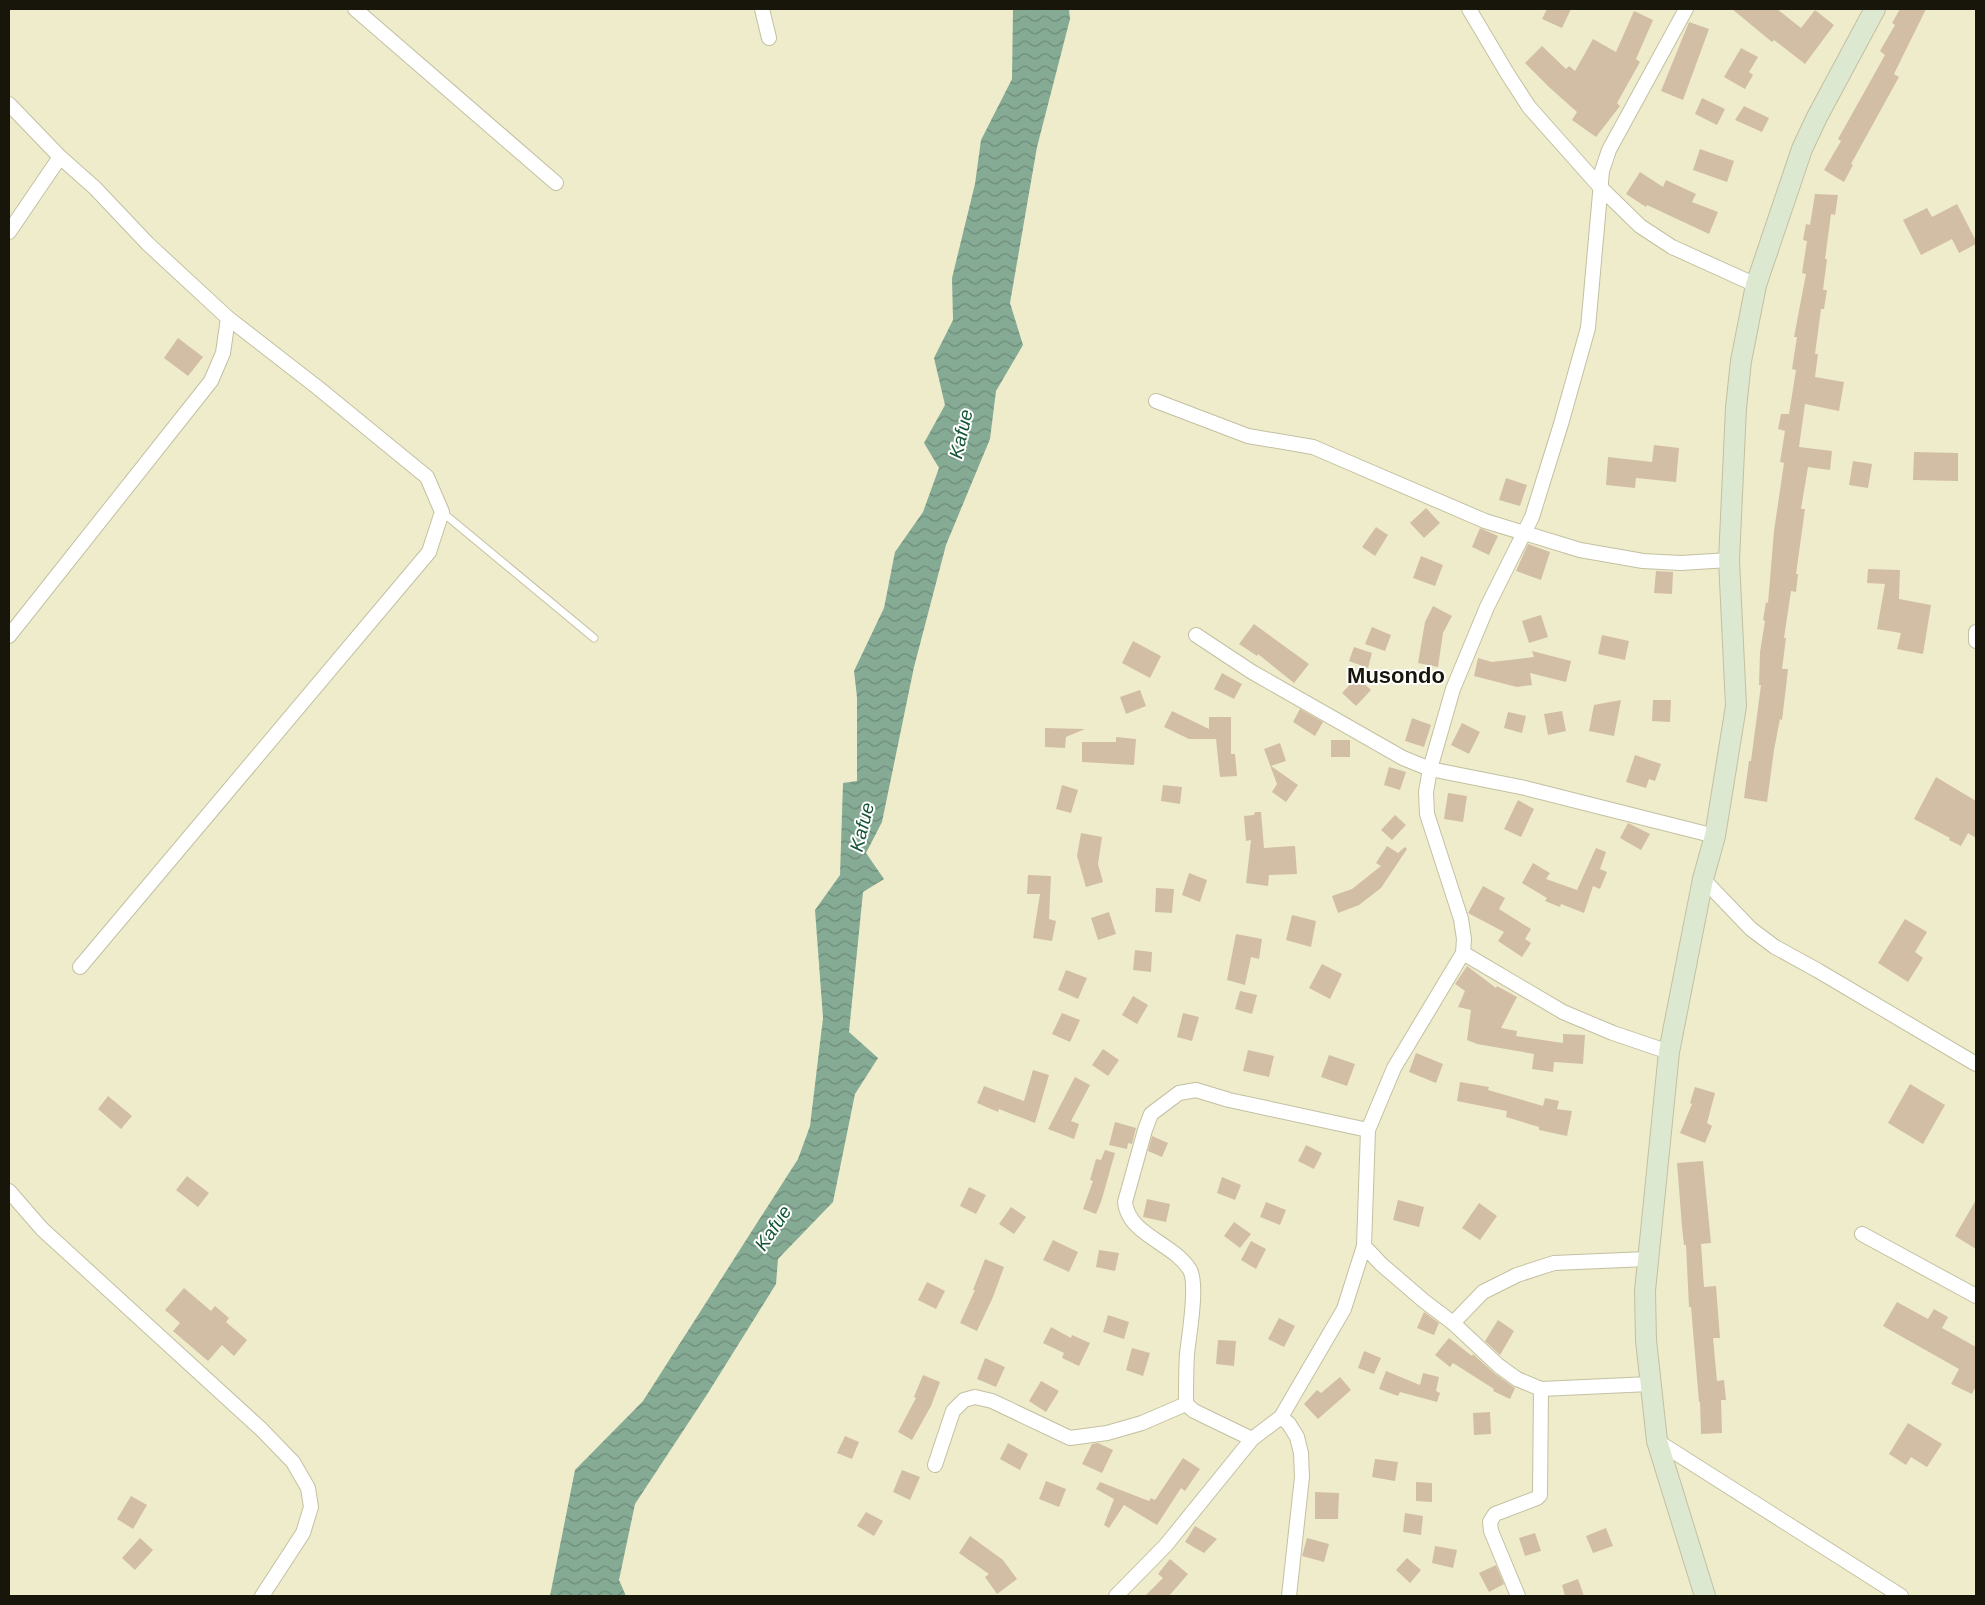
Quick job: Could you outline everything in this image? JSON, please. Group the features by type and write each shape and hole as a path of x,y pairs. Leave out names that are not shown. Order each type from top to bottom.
{"street":[{"path":"355,9 556,183"},
{"path":"762,9 769,38"},
{"path":"1470,9 1529,107 1601,188 1640,226 1672,248 1756,285"},
{"path":"1116,1596 1166,1546 1252,1439 1281,1417 1344,1309 1364,1246 1368,1130 1394,1068 1463,953 1464,939 1461,919 1427,814 1426,792 1430,769 1453,689 1488,607 1532,517 1558,434 1588,328 1602,171 1609,150 1686,9"},
{"path":"1705,1596 1657,1442 1650,1384 1645,1291 1669,1052 1703,879 1715,836 1736,706 1729,560 1740,361 1756,285 1802,149 1817,116 1875,9"},
{"path":"9,104 60,157 95,188 148,244 228,318 318,387 427,477 442,512 428,552 80,968"},
{"path":"9,232 60,157"},
{"path":"9,636 211,381 224,353 228,318"},
{"path":"1156,401 1248,436 1312,447 1485,521 1580,550 1643,561 1681,563 1729,560"},
{"path":"1976,632 1976,641"},
{"path":"1196,635 1252,672 1403,758 1430,769 1525,788 1715,836"},
{"path":"1703,879 1751,930 1775,947 1825,974 1976,1064"},
{"path":"1463,953 1563,1012 1613,1033 1669,1052"},
{"path":"1186,1404 1187,1356 1194,1287 1190,1270 1175,1255 1136,1226 1129,1218 1125,1202 1151,1114 1179,1093 1196,1090 1229,1100 1368,1130"},
{"path":"9,1190 42,1229 261,1430 293,1462 308,1488 311,1507 303,1533 262,1596"},
{"path":"1862,1234 1976,1296"},
{"path":"1364,1246 1381,1264 1453,1323 1499,1366 1517,1379 1541,1388 1650,1384"},
{"path":"1453,1323 1483,1292 1517,1275 1554,1263 1648,1259"},
{"path":"1518,1596 1491,1531 1490,1522 1495,1514 1537,1498 1540,1495 1541,1388"},
{"path":"935,1465 953,1411 964,1400 975,1397 992,1401 1070,1438 1107,1433 1142,1423 1186,1404"},
{"path":"1186,1404 1194,1411 1252,1439"},
{"path":"1281,1417 1289,1424 1297,1437 1302,1477 1289,1596"},
{"path":"1657,1442 1901,1596"}],"lane":[{"path":"442,512 594,638"}],"water":[{"name":"Kafue","path":"1013,9 1069,9 1070,19 1037,147 1010,303 1023,345 996,391 990,439 946,545 914,667 882,822 866,853 884,879 863,892 849,1032 878,1058 855,1094 833,1202 778,1259 776,1284 708,1393 635,1504 619,1580 626,1596 550,1596 575,1470 643,1401 798,1159 810,1126 823,1018 815,910 840,875 843,783 857,781 857,697 854,671 884,608 895,552 923,512 939,468 924,443 945,405 934,358 953,320 952,278 975,184 981,140 1012,79"}],"building":[{"path":"1547,9 1571,9 1562,28 1542,19"},
{"path":"1732,9 1777,9 1801,28 1815,10 1834,25 1805,64 1774,40 1772,42"},
{"path":"1900,9 1926,9 1894,74 1899,77 1851,164 1853,165 1844,182 1824,170 1841,141 1838,139 1885,55 1880,51 1895,25 1892,23"},
{"path":"1634,11 1653,20 1636,59 1640,62 1617,103 1620,106 1596,137 1572,120 1577,112 1525,63 1542,46 1566,69 1569,66 1575,71 1593,39 1616,52"},
{"path":"1689,22 1709,29 1683,100 1661,91"},
{"path":"1741,48 1758,57 1749,72 1753,75 1745,89 1724,77"},
{"path":"1702,98 1725,109 1717,125 1695,114"},
{"path":"1744,106 1769,118 1762,132 1735,120"},
{"path":"1700,149 1734,161 1727,182 1693,170"},
{"path":"1640,172 1663,187 1666,180 1696,194 1692,202 1718,212 1709,234 1647,205 1646,207 1626,194"},
{"path":"1815,194 1838,195 1835,215 1831,214 1825,259 1827,259 1823,290 1827,290 1824,309 1821,309 1815,354 1818,354 1815,377 1844,382 1839,411 1805,404 1799,447 1832,451 1830,470 1808,467 1801,509 1805,509 1796,574 1798,574 1796,592 1791,591 1784,638 1786,638 1782,669 1788,669 1782,720 1780,719 1774,750 1767,802 1744,798 1761,685 1759,685 1760,652 1765,621 1763,620 1766,602 1768,603 1774,531 1784,463 1780,462 1785,431 1778,429 1781,414 1789,414 1796,370 1792,369 1797,337 1794,337 1806,274 1802,273 1807,241 1803,240 1806,224 1810,225"},
{"path":"1957,204 1976,244 1959,253 1952,239 1921,255 1903,220 1927,208 1932,217"},
{"path":"178,338 203,357 188,376 164,358"},
{"path":"1654,445 1679,448 1676,482 1636,478 1635,488 1606,485 1608,457 1652,462"},
{"path":"1914,452 1958,453 1958,481 1913,480"},
{"path":"1853,461 1872,464 1868,488 1849,485"},
{"path":"1506,478 1527,485 1520,506 1499,500"},
{"path":"1426,508 1440,523 1424,538 1410,523"},
{"path":"1376,527 1388,535 1375,556 1362,547"},
{"path":"1480,528 1498,536 1489,555 1472,547"},
{"path":"1528,544 1550,552 1541,580 1516,571"},
{"path":"1421,556 1443,565 1435,586 1413,578"},
{"path":"1868,569 1900,570 1899,599 1931,605 1923,654 1897,649 1901,633 1877,629 1885,584 1867,583"},
{"path":"1656,571 1673,572 1672,594 1654,593"},
{"path":"1433,606 1452,616 1443,633 1438,667 1418,663 1425,622"},
{"path":"1541,615 1548,637 1529,643 1522,621"},
{"path":"1254,624 1309,664 1294,683 1258,654 1257,656 1239,644"},
{"path":"1372,627 1391,635 1385,651 1365,644"},
{"path":"1602,635 1629,641 1625,660 1598,654"},
{"path":"1133,641 1161,656 1150,678 1122,663"},
{"path":"1354,647 1372,653 1368,668 1349,661"},
{"path":"1532,651 1571,661 1566,682 1530,673 1532,685 1517,687 1474,676 1478,658 1492,662 1534,657"},
{"path":"1222,673 1242,684 1234,699 1214,689"},
{"path":"1357,677 1371,690 1356,706 1342,693"},
{"path":"1140,690 1146,706 1126,714 1120,697"},
{"path":"1621,700 1614,736 1589,731 1594,705"},
{"path":"1653,700 1671,700 1670,722 1652,721"},
{"path":"1300,709 1323,722 1315,736 1293,722"},
{"path":"1172,711 1209,729 1209,717 1231,717 1231,754 1235,754 1237,776 1220,777 1216,739 1189,739 1164,727"},
{"path":"1562,711 1566,731 1548,735 1544,714"},
{"path":"1508,712 1526,716 1522,733 1504,728"},
{"path":"1412,718 1431,725 1424,747 1405,741"},
{"path":"1462,723 1480,732 1469,754 1451,745"},
{"path":"1045,728 1085,729 1066,737 1065,748 1045,747"},
{"path":"1116,737 1136,739 1134,765 1082,762 1082,742 1116,742"},
{"path":"1331,740 1350,740 1350,757 1331,757"},
{"path":"1280,743 1286,761 1271,766 1298,785 1286,802 1272,792 1277,784 1264,749"},
{"path":"1635,755 1661,764 1655,781 1649,779 1646,788 1626,782"},
{"path":"1389,767 1406,772 1400,790 1384,785"},
{"path":"1936,777 1976,801 1976,838 1968,833 1961,846 1914,819"},
{"path":"1062,785 1078,790 1071,813 1056,809"},
{"path":"1163,785 1182,787 1180,804 1161,801"},
{"path":"1448,793 1467,796 1463,822 1444,819"},
{"path":"1518,800 1534,809 1521,837 1504,829"},
{"path":"1255,812 1261,812 1264,848 1295,846 1297,874 1269,875 1268,886 1246,883 1251,840 1246,841 1244,816 1254,815"},
{"path":"1395,815 1406,825 1392,840 1381,830"},
{"path":"1628,823 1650,834 1641,850 1620,838"},
{"path":"1081,833 1102,837 1098,864 1103,882 1086,887 1077,856"},
{"path":"1387,846 1398,853 1405,847 1407,849 1381,888 1359,905 1338,913 1332,896 1352,889 1381,866 1376,863"},
{"path":"1596,848 1606,852 1600,869 1607,872 1600,889 1593,886 1584,913 1561,904 1560,907 1545,901 1547,898 1522,883 1533,863 1550,873 1546,879 1577,890"},
{"path":"1189,873 1207,880 1200,902 1182,895"},
{"path":"1028,875 1051,876 1049,919 1056,921 1052,941 1033,938 1040,894 1027,894"},
{"path":"1483,886 1505,898 1499,909 1531,929 1525,939 1531,943 1522,957 1498,941 1504,932 1468,913"},
{"path":"1156,888 1174,889 1172,913 1155,912"},
{"path":"1109,912 1116,934 1098,940 1091,918"},
{"path":"1292,915 1316,921 1311,947 1286,940"},
{"path":"1905,919 1927,932 1915,952 1923,958 1908,982 1878,963"},
{"path":"1236,934 1262,939 1259,959 1251,957 1245,985 1227,980"},
{"path":"1135,950 1152,952 1151,972 1133,970"},
{"path":"1322,964 1342,974 1330,999 1309,988"},
{"path":"1467,966 1496,988 1497,986 1517,997 1501,1028 1517,1031 1516,1036 1563,1043 1563,1034 1585,1035 1583,1064 1554,1062 1553,1072 1532,1069 1534,1054 1477,1044 1467,1040 1471,1010 1458,1007 1465,991 1455,984"},
{"path":"1066,970 1087,978 1078,999 1058,990"},
{"path":"1240,991 1257,995 1252,1014 1235,1009"},
{"path":"1133,996 1148,1005 1137,1024 1122,1015"},
{"path":"1062,1013 1080,1020 1070,1042 1052,1034"},
{"path":"1183,1013 1199,1017 1192,1041 1177,1037"},
{"path":"1103,1049 1119,1060 1108,1076 1092,1065"},
{"path":"1248,1050 1274,1056 1269,1077 1243,1071"},
{"path":"1416,1053 1443,1064 1436,1083 1409,1072"},
{"path":"1329,1055 1355,1064 1347,1086 1321,1077"},
{"path":"1033,1070 1049,1075 1035,1123 999,1109 998,1112 977,1103 984,1086 1024,1101"},
{"path":"1075,1077 1090,1085 1071,1121 1079,1124 1074,1139 1048,1129"},
{"path":"1460,1082 1489,1087 1488,1090 1543,1106 1545,1098 1559,1101 1557,1109 1572,1111 1567,1136 1539,1130 1539,1127 1506,1117 1507,1111 1457,1101"},
{"path":"1910,1084 1945,1105 1923,1144 1888,1123"},
{"path":"1695,1087 1715,1093 1707,1123 1712,1126 1705,1143 1680,1133 1692,1104 1690,1103"},
{"path":"108,1096 132,1116 121,1129 98,1109"},
{"path":"1115,1122 1136,1128 1132,1144 1128,1143 1127,1149 1109,1145"},
{"path":"1152,1136 1168,1143 1162,1157 1148,1151"},
{"path":"1306,1145 1322,1153 1314,1169 1298,1161"},
{"path":"1105,1150 1115,1153 1096,1214 1083,1209 1093,1181 1090,1180 1096,1159 1101,1160"},
{"path":"1703,1161 1711,1243 1701,1244 1704,1287 1716,1286 1720,1338 1713,1338 1717,1381 1724,1380 1726,1400 1721,1400 1722,1433 1701,1434 1700,1402 1691,1307 1689,1307 1686,1245 1684,1245 1682,1227 1677,1163"},
{"path":"187,1176 209,1193 198,1207 176,1190"},
{"path":"1222,1177 1241,1185 1235,1200 1217,1193"},
{"path":"969,1187 986,1195 976,1214 960,1206"},
{"path":"1147,1199 1170,1204 1166,1222 1143,1217"},
{"path":"1398,1200 1424,1207 1419,1227 1393,1220"},
{"path":"1976,1200 1976,1249 1955,1236"},
{"path":"1266,1202 1286,1210 1280,1225 1260,1217"},
{"path":"1479,1203 1497,1216 1480,1240 1462,1228"},
{"path":"1011,1207 1026,1217 1014,1234 999,1224"},
{"path":"1234,1222 1251,1234 1240,1248 1224,1236"},
{"path":"1053,1240 1078,1252 1069,1272 1043,1260"},
{"path":"1251,1241 1266,1249 1256,1269 1241,1260"},
{"path":"1099,1250 1119,1253 1115,1271 1096,1267"},
{"path":"985,1259 1004,1267 993,1297 977,1331 960,1323 975,1290 973,1290"},
{"path":"927,1282 945,1291 936,1309 918,1300"},
{"path":"184,1288 211,1311 215,1306 229,1318 226,1322 247,1340 234,1356 222,1345 208,1361 173,1331 180,1323 165,1310"},
{"path":"1897,1302 1928,1319 1934,1309 1948,1317 1942,1328 1976,1347 1976,1386 1972,1394 1951,1384 1959,1369 1883,1326"},
{"path":"1424,1312 1439,1323 1434,1335 1417,1328"},
{"path":"1108,1315 1129,1322 1124,1339 1103,1332"},
{"path":"1279,1318 1295,1326 1284,1347 1268,1339"},
{"path":"1498,1320 1514,1331 1500,1355 1485,1341"},
{"path":"1051,1327 1071,1338 1072,1335 1090,1343 1079,1366 1062,1358 1064,1353 1043,1343"},
{"path":"1449,1338 1472,1356 1473,1354 1494,1373 1515,1388 1510,1399 1493,1391 1494,1389 1453,1363 1450,1367 1435,1355"},
{"path":"1218,1340 1236,1341 1234,1366 1216,1364"},
{"path":"1132,1348 1150,1353 1143,1376 1126,1370"},
{"path":"1364,1351 1381,1358 1374,1374 1358,1368"},
{"path":"985,1358 1005,1367 996,1387 977,1379"},
{"path":"1386,1371 1420,1385 1423,1373 1439,1377 1436,1391 1440,1393 1437,1402 1400,1392 1398,1396 1379,1389"},
{"path":"923,1375 940,1382 931,1406 912,1440 898,1432 916,1398 914,1397"},
{"path":"1340,1377 1351,1390 1318,1419 1304,1404 1317,1390 1321,1393"},
{"path":"1041,1381 1059,1391 1046,1412 1029,1401"},
{"path":"1490,1412 1491,1434 1474,1435 1473,1413"},
{"path":"1908,1423 1942,1444 1927,1467 1911,1457 1906,1465 1889,1454"},
{"path":"845,1436 859,1442 852,1459 837,1453"},
{"path":"1008,1443 1028,1454 1020,1470 1000,1459"},
{"path":"1098,1443 1113,1450 1102,1473 1082,1464 1092,1444"},
{"path":"1183,1458 1200,1469 1185,1491 1181,1488 1157,1525 1124,1505 1109,1528 1104,1525 1114,1499 1096,1489 1100,1482 1149,1501 1151,1498 1155,1500"},
{"path":"1375,1459 1398,1462 1395,1481 1372,1477"},
{"path":"902,1470 920,1477 910,1500 893,1492"},
{"path":"1046,1481 1066,1489 1059,1507 1039,1499"},
{"path":"1416,1482 1432,1483 1432,1502 1416,1501"},
{"path":"1315,1492 1339,1493 1338,1519 1315,1519"},
{"path":"131,1496 147,1505 133,1529 117,1519"},
{"path":"866,1512 883,1521 874,1536 857,1526"},
{"path":"1405,1513 1423,1516 1421,1535 1403,1532"},
{"path":"1195,1526 1217,1539 1204,1553 1185,1542"},
{"path":"1606,1528 1613,1546 1593,1553 1586,1536"},
{"path":"1535,1533 1541,1551 1525,1556 1519,1538"},
{"path":"970,1536 1003,1560 1017,1579 997,1594 985,1577 989,1574 959,1553"},
{"path":"140,1538 153,1550 135,1570 122,1558"},
{"path":"1307,1538 1329,1544 1324,1562 1302,1556"},
{"path":"1435,1546 1457,1550 1453,1568 1432,1563"},
{"path":"1407,1558 1421,1570 1410,1583 1396,1570"},
{"path":"1170,1559 1188,1574 1169,1596 1145,1596 1163,1578 1158,1574"},
{"path":"1496,1565 1504,1584 1489,1592 1479,1573"},
{"path":"1578,1579 1584,1596 1565,1596 1562,1585"}],"district":[{"name":"Musondo","path":"1396,675"}]}
